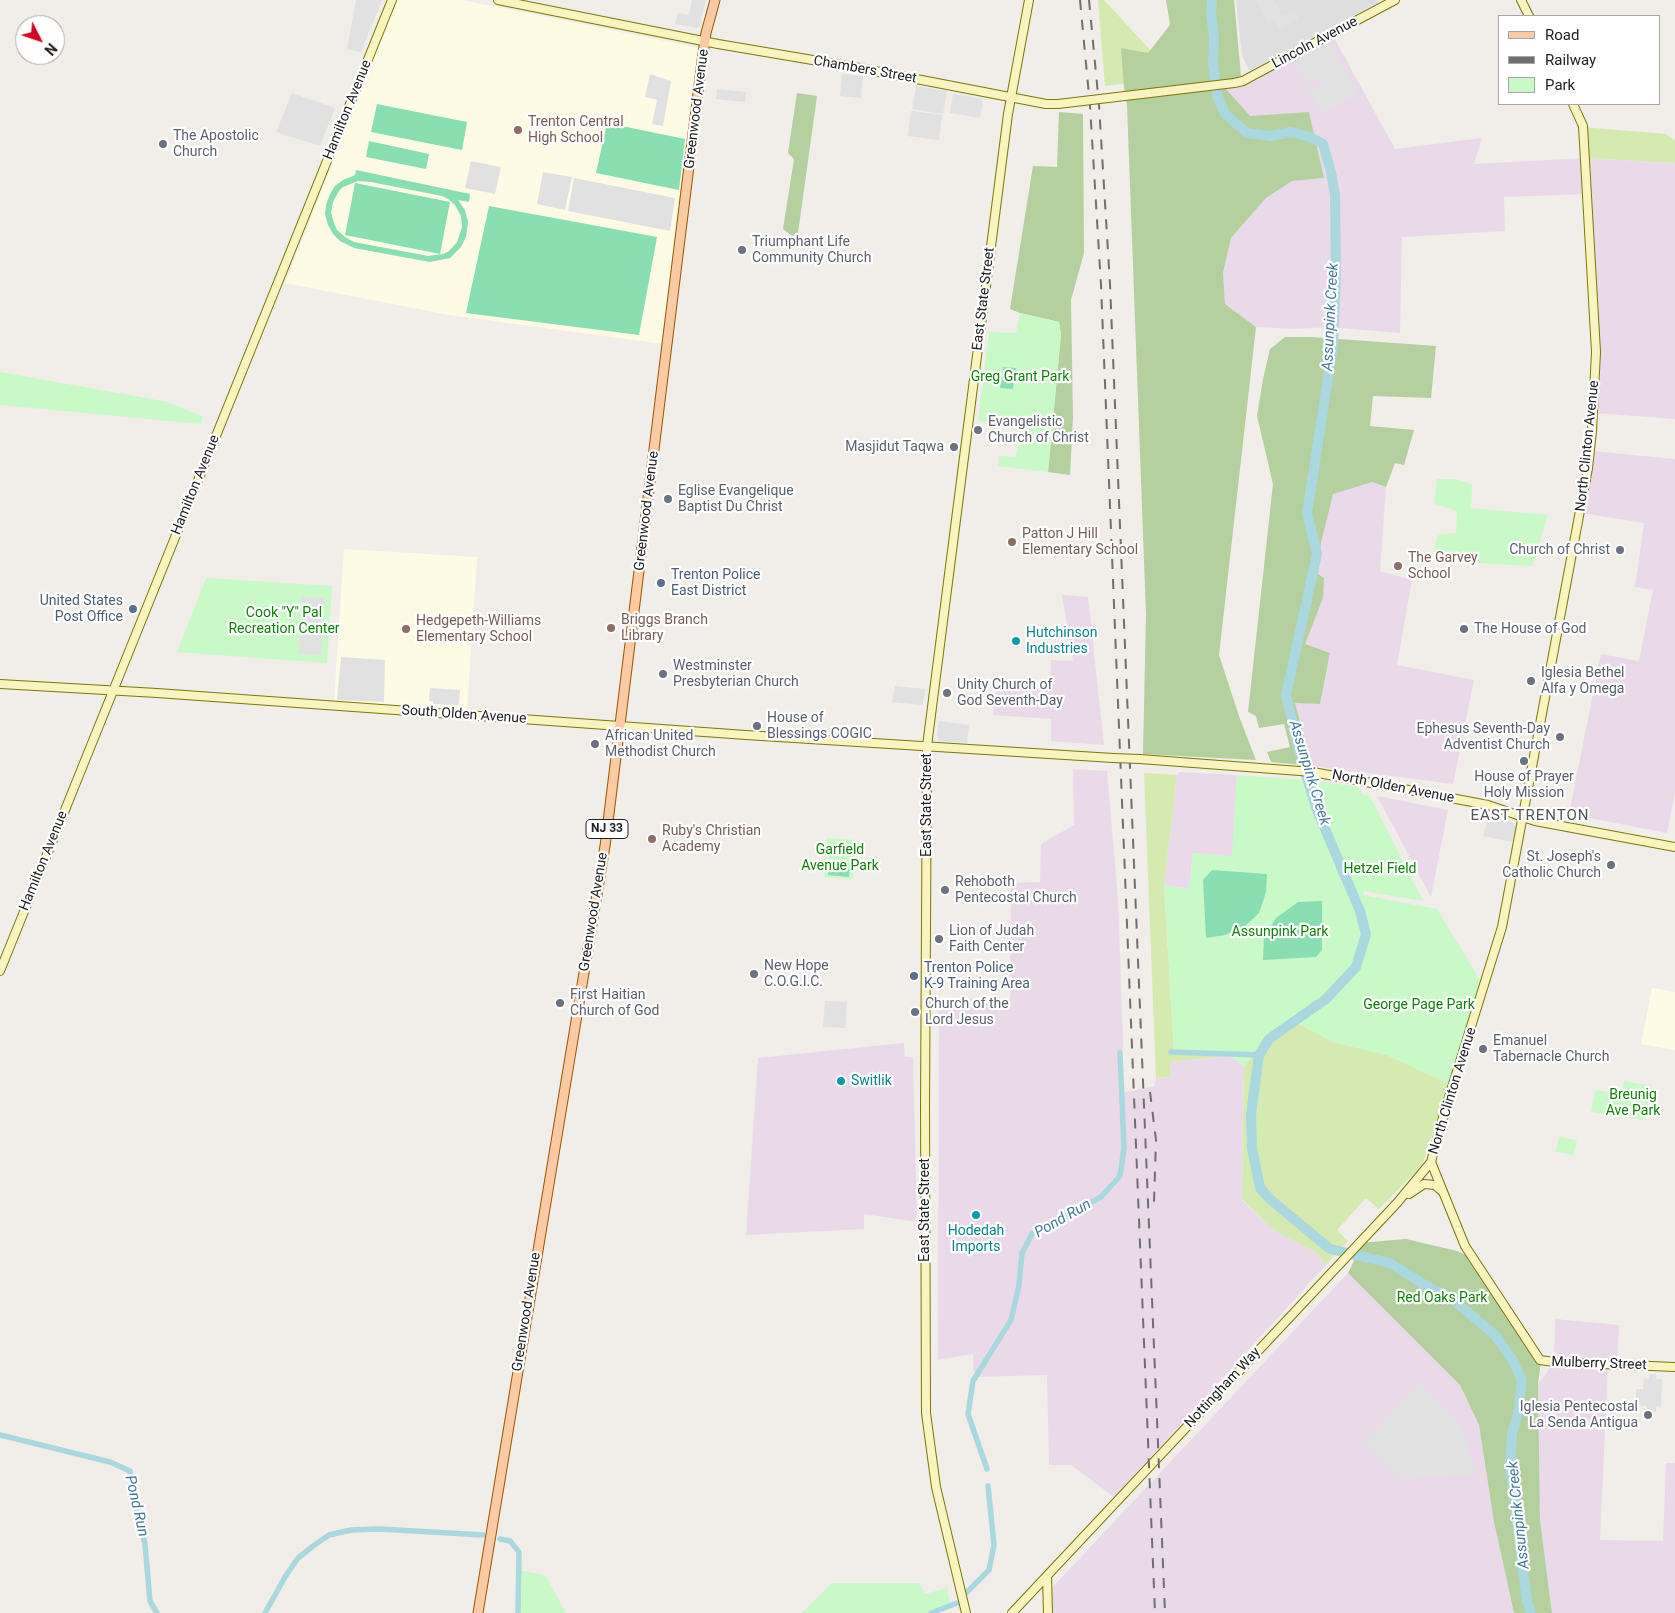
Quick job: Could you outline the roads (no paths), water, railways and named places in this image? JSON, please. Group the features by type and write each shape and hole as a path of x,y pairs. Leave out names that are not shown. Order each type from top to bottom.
{"main road":[{"name":"Greenwood Avenue","path":"478,1613 595,912 705,41 715,0"}],"street":[{"name":"Hamilton Avenue","path":"0,971 392,0"},
{"name":"Chambers Street","path":"498,0 705,41 1046,104 1234,83"},
{"name":"East State Street","path":"966,1613 936,1487 926,1413 927,746 1011,97 1028,0"},
{"name":"Lincoln Avenue","path":"1234,83 1243,81 1395,0"},
{"path":"1521,0 1528,15"},
{"name":"North Clinton Avenue","path":"1431,1162 1445,1110 1498,945 1510,892 1588,468 1596,365 1583,126 1573,105"},
{"name":"South Olden Avenue","path":"0,684 927,746"},
{"name":"North Olden Avenue","path":"927,746 1313,772 1488,805 1556,825 1675,847"},
{"name":"Mulberry Street","path":"1431,1162 1465,1246 1540,1360 1675,1367"},
{"name":"Nottingham Way","path":"1012,1613 1397,1203 1431,1162"},
{"path":"1397,1203 1424,1184 1435,1185 1445,1194"},
{"path":"1047,1576 1048,1613"}],"waterway":[{"name":"Assunpink Creek","path":"1212,0 1213,63 1217,95 1225,114 1247,133 1271,136 1291,132 1310,137 1323,144 1335,195 1336,277 1333,346 1307,513 1317,554 1286,695 1301,759 1317,810 1360,911 1366,934 1356,967 1326,999 1269,1039 1259,1055 1251,1114 1252,1148 1260,1188 1271,1200 1330,1249 1390,1263 1428,1287 1450,1297 1496,1336 1513,1361 1522,1380 1518,1413 1512,1434 1510,1467 1527,1601 1531,1613"},
{"name":"Pond Run","path":"1171,1052 1259,1055"},
{"name":"Pond Run","path":"987,1469 968,1414 973,1381 1011,1320 1019,1285 1022,1253 1032,1234 1101,1197 1120,1176 1124,1148 1120,1053"},
{"name":"Pond Run","path":"0,1435 110,1462 130,1471 145,1544 150,1601 157,1613"},
{"name":"Pond Run","path":"967,1592 989,1570 994,1545 988,1486"},
{"name":"Pond Run","path":"265,1613 298,1558 329,1535 351,1530 380,1529 483,1535"},
{"path":"500,1539 510,1541 519,1552 518,1613"},
{"name":"Pond Run","path":"931,1613 957,1603"}],"railway":[{"path":"1080,0 1090,106 1101,285 1155,1613"},
{"path":"1089,0 1099,105 1110,284 1165,1613"},
{"path":"1150,1092 1156,1140 1154,1202"}],"place":[{"name":"Trenton Central High School","path":"518,130"},
{"name":"The Apostolic Church","path":"163,144"},
{"name":"Triumphant Life Community Church","path":"742,250"},
{"name":"Evangelistic Church of Christ","path":"978,430"},
{"name":"Masjidut Taqwa","path":"954,447"},
{"name":"Eglise Evangelique Baptist Du Christ","path":"668,499"},
{"name":"Patton J Hill Elementary School","path":"1012,542"},
{"name":"Church of Christ","path":"1620,550"},
{"name":"The Garvey School","path":"1398,566"},
{"name":"Trenton Police East District","path":"661,583"},
{"name":"United States Post Office","path":"133,609"},
{"name":"Briggs Branch Library","path":"611,628"},
{"name":"Hedgepeth-Williams Elementary School","path":"406,629"},
{"name":"The House of God","path":"1464,629"},
{"name":"Hutchinson Industries","path":"1016,641"},
{"name":"Westminster Presbyterian Church","path":"663,674"},
{"name":"Iglesia Bethel Alfa y Omega","path":"1531,681"},
{"name":"Unity Church of God Seventh-Day","path":"947,693"},
{"name":"House of Blessings COGIC","path":"757,726"},
{"name":"Ephesus Seventh-Day Adventist Church","path":"1560,737"},
{"name":"African United Methodist Church","path":"595,744"},
{"name":"House of Prayer Holy Mission","path":"1524,761"},
{"name":"Ruby's Christian Academy","path":"652,839"},
{"name":"St. Joseph's Catholic Church","path":"1611,865"},
{"name":"Rehoboth Pentecostal Church","path":"945,890"},
{"name":"Lion of Judah Faith Center","path":"939,939"},
{"name":"New Hope C.O.G.I.C.","path":"754,974"},
{"name":"Trenton Police K-9 Training Area","path":"914,976"},
{"name":"First Haitian Church of God","path":"560,1003"},
{"name":"Church of the Lord Jesus","path":"915,1012"},
{"name":"Emanuel Tabernacle Church","path":"1483,1049"},
{"name":"Switlik","path":"841,1081"},
{"name":"Hodedah Imports","path":"976,1215"},
{"name":"Iglesia Pentecostal La Senda Antigua","path":"1648,1415"}],"district":[{"name":"EAST TRENTON","path":"1530,816"}],"park label":[{"name":"Greg Grant Park","path":"1020,377"},
{"name":"Cook \"Y\" Pal Recreation Center","path":"284,622"},
{"name":"Garfield Avenue Park","path":"840,858"},
{"name":"Hetzel Field","path":"1380,869"},
{"name":"Assunpink Park","path":"1280,932"},
{"name":"George Page Park","path":"1419,1005"},
{"name":"Breunig Ave Park","path":"1633,1104"},
{"name":"Red Oaks Park","path":"1442,1298"}]}
